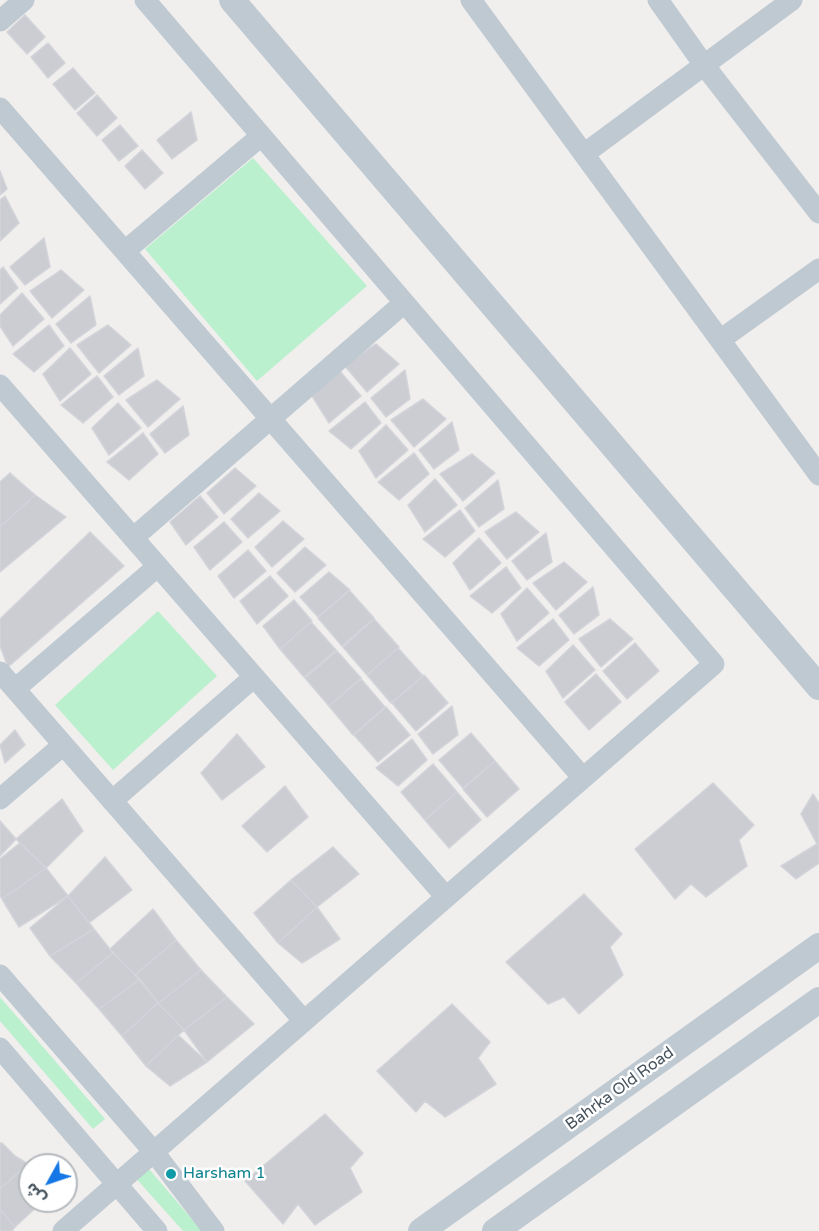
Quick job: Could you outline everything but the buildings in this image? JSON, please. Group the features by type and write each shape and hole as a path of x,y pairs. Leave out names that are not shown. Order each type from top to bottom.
{"street":[{"path":"0,21 24,0"},
{"path":"63,1231 714,664 145,0"},
{"path":"232,0 819,687"},
{"path":"471,0 819,475"},
{"path":"658,0 704,65 819,213"},
{"path":"584,154 792,0"},
{"path":"0,108 584,778"},
{"path":"125,251 261,136"},
{"path":"720,340 819,269"},
{"path":"133,538 404,303"},
{"path":"0,385 446,897"},
{"path":"15,689 158,566"},
{"path":"0,672 304,1021"},
{"path":"112,801 254,677"},
{"path":"0,799 63,746"},
{"name":"Bahrka Old Road","path":"421,1231 819,946"},
{"path":"0,975 154,1152 214,1231"},
{"path":"495,1231 819,1000"},
{"path":"0,1048 157,1231"}],"green space":[{"path":"253,158 367,286 257,381 145,249"},
{"path":"158,611 217,676 113,770 55,705"},
{"path":"0,997 105,1119 93,1129 0,1021"},
{"path":"144,1163 202,1231 183,1231 133,1175"}],"place":[{"name":"Harsham 1","path":"171,1174"}]}
